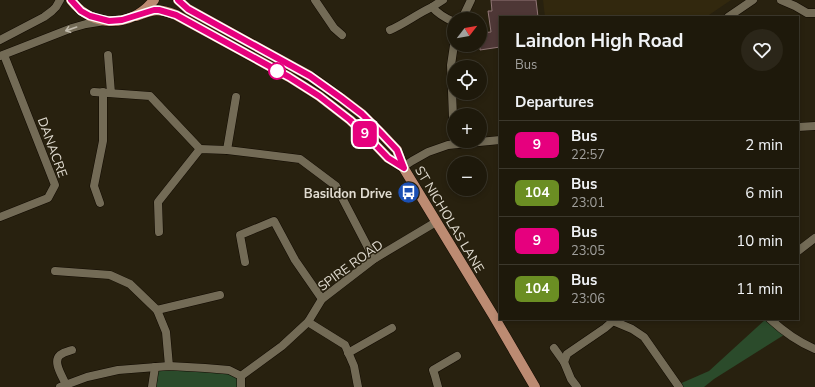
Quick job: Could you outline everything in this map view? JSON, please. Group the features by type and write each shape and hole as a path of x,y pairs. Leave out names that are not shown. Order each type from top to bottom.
{"main road":[{"path":"71,0 81,11 90,16 109,21"},
{"path":"136,16 154,0"},
{"name":"ST NICHOLAS LANE","path":"178,0 188,9 310,76 362,114 397,150 404,168 493,315 534,387"},
{"name":"ST NICHOLAS LANE","path":"109,21 122,20 148,11 159,10 176,15 289,77 319,96 350,120 388,158 404,168"}],"street":[{"path":"0,40 44,17 56,7 60,0"},
{"path":"315,0 334,28 342,36"},
{"path":"390,30 443,0"},
{"path":"465,12 471,0"},
{"path":"729,16 753,0"},
{"path":"781,0 807,13 815,13"},
{"path":"432,7 437,13 447,19"},
{"path":"2,55 72,28 86,24 109,21"},
{"path":"453,52 451,65 453,108"},
{"name":"DANACRE","path":"0,217 48,198 55,185 2,55"},
{"path":"100,203 94,186 103,141 108,55"},
{"path":"94,92 150,96 200,149 227,150 300,159 336,186 374,259"},
{"path":"227,150 236,97"},
{"path":"799,127 815,126"},
{"path":"487,141 499,140"},
{"path":"404,168 412,161 428,152 447,145"},
{"path":"159,232 158,202 200,149"},
{"path":"245,262 240,235 274,221 294,260 322,299"},
{"name":"SPIRE ROAD","path":"241,376 282,346 308,322 322,299 374,259 436,222"},
{"path":"799,250 815,238"},
{"path":"55,270 110,275 130,284 157,310 166,332 169,366"},
{"path":"157,310 220,295"},
{"path":"564,362 567,354 606,328 613,320 632,329 644,337 679,387"},
{"path":"771,320 806,346 815,349"},
{"path":"308,322 345,345 354,366 358,387"},
{"path":"348,353 392,328"},
{"path":"554,348 564,362 576,387"},
{"path":"72,350 62,354 57,361 63,386 87,377 118,370 169,366 229,370 241,376 242,387"},
{"path":"438,387 433,370 457,356"},
{"path":"152,387 155,367"}],"shaded area":[{"path":"543,0 731,0 707,16 545,16"}],"green space":[{"path":"765,320 771,320 787,333 714,379 704,387 679,387 677,385 709,371"},
{"path":"155,367 229,370 241,376 241,387 152,387"}],"building":[{"path":"491,0 536,0 538,16 499,16 499,47 487,49 487,32 491,32 488,11 492,11"}],"bus line":[{"name":"9","path":"71,0 81,11 90,16 109,21 122,20 154,10 176,15 289,77 319,96 350,120 388,158 404,168 397,150 362,114 341,98 310,76 188,9 178,0"}],"place":[{"name":"Basildon Drive","path":"408,193"}]}
